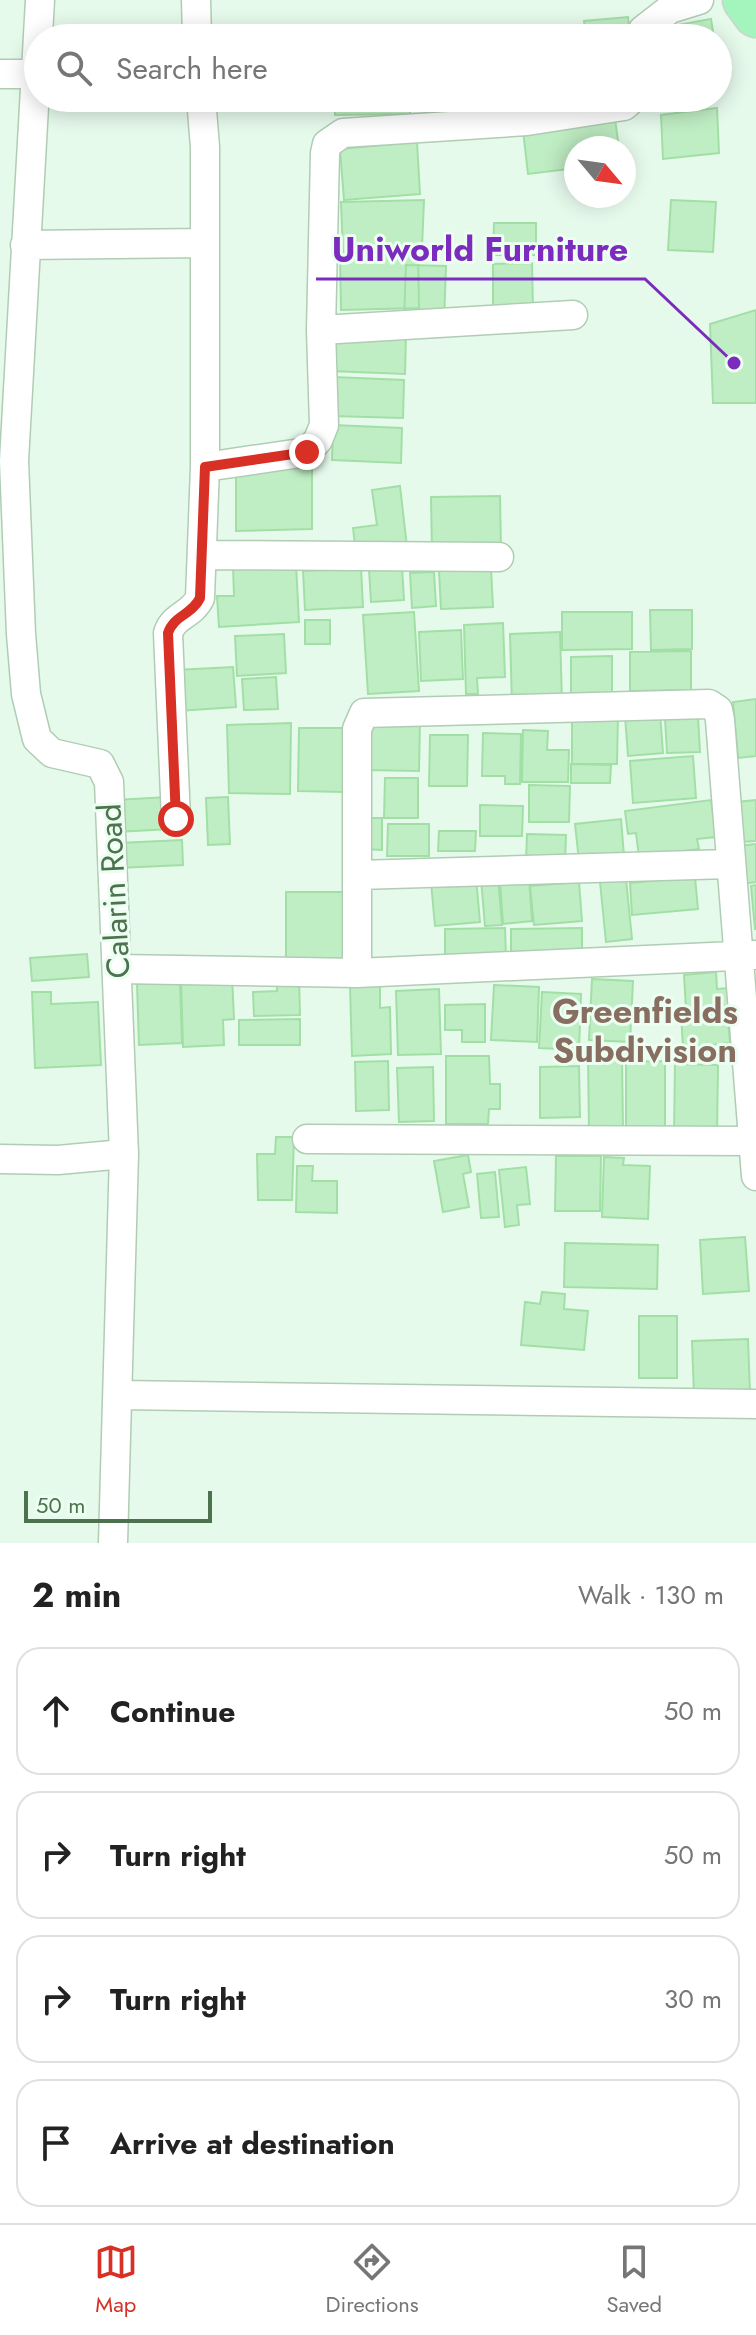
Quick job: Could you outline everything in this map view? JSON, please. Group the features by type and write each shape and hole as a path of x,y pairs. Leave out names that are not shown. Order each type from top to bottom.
{"main road":[{"path":"745,0 756,15"}],"street":[{"name":"Calarin Road","path":"39,24 40,0"},
{"path":"196,0 197,24"},
{"path":"649,24 658,15 699,0"},
{"path":"0,74 24,74"},
{"name":"Calarin Road","path":"34,112 25,245 10,349 7,461 26,694 37,739 52,753 100,764 109,782 109,844 118,969 124,1154 113,1543"},
{"path":"176,819 168,633 174,620 192,610 200,598 202,555 205,467 201,112"},
{"path":"205,467 307,452 318,440 324,425 321,330 325,153 333,138 343,133 527,121 585,112"},
{"path":"25,245 204,243"},
{"path":"321,330 573,315"},
{"path":"202,555 499,557"},
{"path":"357,973 357,729 364,713 709,704 718,710 720,720 729,864 747,956 752,1141 756,1176"},
{"path":"358,875 729,864"},
{"path":"118,969 357,973 747,956"},
{"path":"307,1139 752,1141"},
{"path":"0,1159 58,1160 124,1154"},
{"path":"119,1395 756,1404"}],"building":[{"path":"628,17 629,24 584,24 584,21"},
{"path":"711,19 712,24 684,24"},
{"path":"335,112 410,112 410,114 335,115"},
{"path":"717,112 719,153 663,159 661,115"},
{"path":"615,119 617,136 564,136 564,170 528,174 523,130"},
{"path":"417,142 420,194 344,200 340,149"},
{"path":"424,200 422,248 343,252 341,202"},
{"path":"671,200 716,202 713,252 668,250"},
{"path":"494,223 536,223 536,255 493,255"},
{"path":"418,253 419,308 341,310 340,255"},
{"path":"532,263 533,310 493,311 493,264"},
{"path":"406,265 446,266 444,321 404,319"},
{"path":"756,310 756,403 713,403 710,324"},
{"path":"331,330 406,333 405,374 330,371"},
{"path":"333,377 404,380 403,418 332,416"},
{"path":"333,425 402,428 401,463 332,460"},
{"path":"312,466 312,529 236,531 236,470"},
{"path":"400,486 407,547 356,553 353,528 377,525 372,490"},
{"path":"500,496 501,551 432,553 431,497"},
{"path":"296,564 299,622 219,627 217,596 234,596 233,567"},
{"path":"402,567 404,600 371,602 369,569"},
{"path":"361,568 363,607 305,610 303,571"},
{"path":"491,569 493,607 441,609 439,571"},
{"path":"434,572 436,606 412,608 410,573"},
{"path":"650,610 692,610 692,649 651,650"},
{"path":"414,612 419,691 368,694 363,615"},
{"path":"562,612 632,612 632,649 562,650"},
{"path":"305,620 330,620 330,644 305,644"},
{"path":"503,623 505,677 477,678 478,694 466,694 464,625"},
{"path":"461,630 463,679 421,681 419,632"},
{"path":"560,632 562,703 512,705 510,634"},
{"path":"284,634 286,673 237,676 235,636"},
{"path":"691,651 691,690 630,691 630,652"},
{"path":"612,656 612,702 571,702 571,657"},
{"path":"233,667 236,707 178,711 176,670"},
{"path":"276,677 278,709 244,710 242,679"},
{"path":"756,699 756,756 738,758 733,702"},
{"path":"660,713 663,753 628,756 625,716"},
{"path":"572,716 618,716 617,764 572,764"},
{"path":"698,717 700,752 667,753 665,719"},
{"path":"366,720 420,720 419,771 365,770"},
{"path":"291,723 290,794 229,793 227,725"},
{"path":"299,728 345,728 345,792 298,791"},
{"path":"523,730 548,731 547,750 569,750 568,782 522,782"},
{"path":"483,733 521,734 520,784 505,784 505,776 482,776"},
{"path":"430,735 468,735 467,786 429,786"},
{"path":"693,756 696,798 633,803 630,761"},
{"path":"571,764 611,765 610,783 571,783"},
{"path":"385,778 418,778 418,818 384,818"},
{"path":"529,785 570,786 569,822 529,822"},
{"path":"168,797 170,829 117,832 115,800"},
{"path":"228,797 230,844 208,845 206,798"},
{"path":"711,800 716,837 697,839 699,849 639,857 636,833 628,834 625,811"},
{"path":"756,800 756,841 740,842 736,802"},
{"path":"480,805 523,806 522,836 480,836"},
{"path":"363,818 382,818 382,850 362,849"},
{"path":"621,819 624,856 579,861 575,824"},
{"path":"388,824 429,824 429,856 387,856"},
{"path":"439,831 476,831 475,851 438,851"},
{"path":"527,834 566,835 565,863 526,862"},
{"path":"182,840 183,865 119,868 118,843"},
{"path":"756,844 756,882 741,884 738,846"},
{"path":"476,877 480,922 435,926 431,882"},
{"path":"498,877 502,925 485,926 481,879"},
{"path":"695,877 698,909 632,915 630,883"},
{"path":"529,878 532,921 503,924 500,880"},
{"path":"626,879 632,939 606,942 600,882"},
{"path":"579,882 582,921 534,925 530,886"},
{"path":"756,885 756,929 755,929 751,886"},
{"path":"286,892 345,892 344,959 286,959"},
{"path":"505,928 506,958 445,959 445,929"},
{"path":"582,928 582,957 511,958 511,929"},
{"path":"87,954 89,977 32,981 30,958"},
{"path":"716,972 717,989 730,988 731,1005 686,1009 684,975"},
{"path":"232,976 234,1019 223,1020 224,1045 183,1047 181,978"},
{"path":"299,978 300,1015 254,1016 253,992 277,991 277,979"},
{"path":"592,979 633,981 630,1042 589,1040"},
{"path":"180,983 182,1043 139,1045 137,984"},
{"path":"380,985 380,1008 390,1007 391,1054 352,1056 350,986"},
{"path":"494,985 539,987 537,1042 491,1040"},
{"path":"439,989 441,1054 398,1055 396,991"},
{"path":"32,992 51,992 51,1004 98,1002 101,1065 35,1068"},
{"path":"542,992 581,994 579,1050 539,1048"},
{"path":"485,1004 485,1042 462,1042 462,1030 445,1030 445,1005"},
{"path":"727,1010 730,1043 683,1048 681,1014"},
{"path":"300,1019 300,1045 239,1045 239,1020"},
{"path":"446,1056 489,1056 490,1084 500,1084 500,1109 489,1109 488,1124 446,1124"},
{"path":"622,1056 623,1130 589,1131 588,1057"},
{"path":"388,1061 389,1110 356,1111 355,1062"},
{"path":"665,1061 665,1131 626,1131 626,1062"},
{"path":"675,1064 718,1065 717,1135 674,1135"},
{"path":"579,1066 580,1117 540,1118 540,1067"},
{"path":"433,1067 434,1121 399,1122 397,1068"},
{"path":"276,1137 294,1137 292,1200 258,1200 257,1154 275,1154"},
{"path":"468,1155 471,1172 463,1174 469,1207 443,1212 434,1161"},
{"path":"556,1156 601,1156 600,1211 555,1211"},
{"path":"604,1157 624,1158 623,1165 650,1166 648,1219 602,1217"},
{"path":"297,1166 313,1166 312,1181 337,1181 337,1213 296,1212"},
{"path":"526,1167 530,1204 517,1205 519,1225 505,1227 499,1170"},
{"path":"495,1172 499,1217 481,1218 477,1174"},
{"path":"745,1237 749,1291 703,1294 700,1240"},
{"path":"565,1243 658,1245 657,1289 564,1287"},
{"path":"542,1292 565,1294 564,1309 588,1311 584,1350 521,1345 525,1302 540,1304"},
{"path":"639,1316 677,1316 677,1378 639,1378"},
{"path":"748,1339 750,1393 694,1395 692,1341"}],"place":[{"name":"Uniworld Furniture","path":"734,363"}],"district":[{"name":"Greenfields Subdivision","path":"645,1030"}],"route":[{"path":"176,819 168,633 174,620 197,606 200,598 205,467 307,452"}]}
